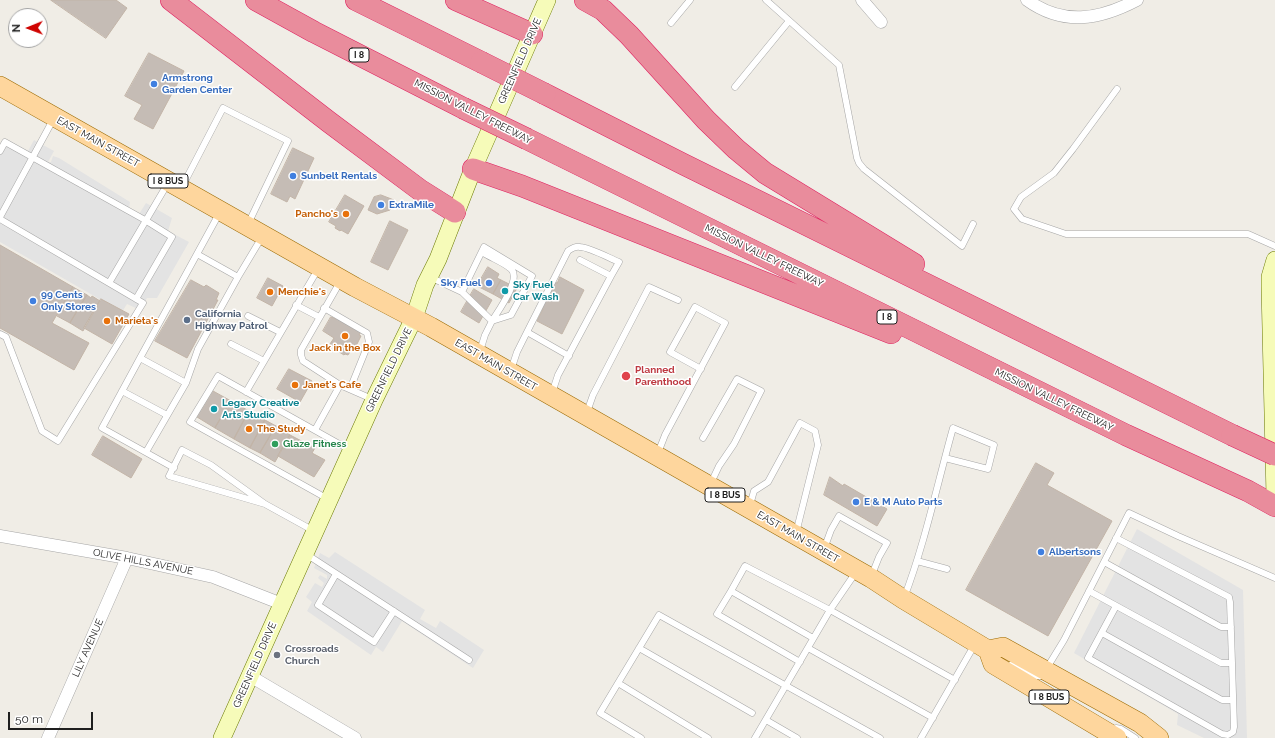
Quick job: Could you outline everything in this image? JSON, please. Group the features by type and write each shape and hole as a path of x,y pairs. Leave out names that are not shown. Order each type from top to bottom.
{"highway":[{"path":"171,0 420,190 455,212"},
{"name":"MISSION VALLEY FREEWAY","path":"256,0 314,32 463,108 1017,382 1126,435 1248,491 1275,506"},
{"path":"356,0 683,164 1275,455"},
{"path":"456,0 532,34"},
{"path":"585,0 603,10 629,35 706,120 736,149 765,173 925,271 1065,352"},
{"path":"473,169 522,186 814,303 1017,382"}],"main road":[{"name":"GREENFIELD DRIVE","path":"222,738 374,400 414,318 429,276 438,259 473,169 548,0"},
{"name":"EAST MAIN STREET","path":"0,86 341,280 414,318 510,372 864,574 982,646 993,664 1112,736"},
{"path":"1275,260 1270,277 1275,496"},
{"name":"I 8 BUS","path":"982,646 1003,647 1140,723 1159,738"}],"street":[{"path":"862,0 881,22"},
{"path":"1027,0 1041,9 1056,15 1080,18 1091,17 1120,9 1137,0"},
{"name":"OLIVE HILLS AVENUE","path":"0,536 127,558 213,577 282,604"},
{"name":"LILY AVENUE","path":"48,738 127,558"},
{"path":"250,676 355,738"}],"lane":[{"path":"671,24 690,0"},
{"path":"766,0 839,65 857,158 864,169 962,246 973,224"},
{"path":"735,87 789,21"},
{"path":"1117,89 1054,173 1021,197 1014,209 1022,219 1066,234 1248,234 1275,246"},
{"path":"109,282 145,220 175,185 223,108 288,141 238,277 198,349 186,383 146,452"},
{"path":"0,334 6,337 42,431 58,441 143,303 0,218 55,117"},
{"path":"0,151 2,141 145,220 172,237 136,299"},
{"path":"174,468 102,428 196,254 221,211"},
{"path":"510,372 517,352 568,251 579,246 619,262 558,375 551,396"},
{"path":"462,292 484,248 532,276 511,315 492,321"},
{"path":"479,355 485,335 514,284 515,275 512,270 482,252"},
{"path":"196,254 238,277"},
{"path":"580,260 611,276"},
{"path":"246,392 280,332 320,267"},
{"path":"429,276 462,292 492,321"},
{"path":"341,280 301,350 301,355 303,361 340,385 374,400"},
{"path":"586,416 593,395 649,287 678,300"},
{"path":"296,305 319,317"},
{"path":"657,456 665,435 701,369 725,323 695,307 670,352 701,369"},
{"path":"324,308 367,333 369,342 350,389"},
{"path":"248,316 280,332"},
{"path":"527,332 569,356"},
{"path":"232,344 264,361"},
{"path":"140,358 186,383"},
{"path":"329,500 190,422 218,376 352,450"},
{"path":"703,438 737,378 761,391 734,444 719,466 710,486"},
{"path":"315,430 340,385"},
{"path":"122,390 167,415"},
{"path":"749,509 754,491 768,482 800,423 815,431 818,445 795,535"},
{"path":"903,599 914,573 953,428 994,445 988,469 945,458"},
{"path":"265,504 169,476 182,450 210,465 265,504 315,532"},
{"path":"997,666 1010,664 1038,677 1042,676 1064,640 1129,513 1275,578"},
{"path":"755,738 830,610 879,557 887,543 839,516 831,530 823,551"},
{"path":"1116,538 1228,597 1230,602 1231,627 1233,732 1228,735 1222,734 1088,658 1116,606"},
{"path":"305,554 469,660"},
{"path":"917,561 947,569"},
{"path":"1104,562 1221,627 1231,627"},
{"path":"800,662 717,614 745,566 830,610 955,680"},
{"path":"336,574 318,605 374,642 394,611"},
{"path":"731,591 813,638"},
{"path":"1089,591 1221,663 1232,663"},
{"path":"641,738 600,713 659,615 880,738"},
{"path":"1102,633 1222,700 1233,700"},
{"path":"921,738 955,680 982,646"},
{"path":"639,648 752,713"},
{"path":"808,648 933,718"},
{"path":"618,683 708,738"},
{"path":"766,720 797,738"},
{"path":"1112,736 1114,729 1121,728 1136,738"}],"shaded area":[{"path":"6,140 28,151 34,140 54,151 48,162 51,162 53,156 59,158 130,202 129,209 139,214 146,203 172,218 168,231 189,242 157,298 147,298 140,310 127,304 122,312 0,242 0,149"},
{"path":"1137,529 1243,590 1247,738 1204,738 1177,725 1178,714 1074,653"},
{"path":"335,552 425,610 420,619 436,628 440,621 484,650 473,668 402,621 383,652 376,647 371,655 307,611 312,602 306,597 315,583 322,587 324,583 318,578 320,575 327,579 327,575 314,568 320,553 329,558"}],"building":[{"path":"51,0 116,0 127,8 106,38"},
{"name":"Armstrong Garden Center","path":"149,53 184,71 153,129 134,119 142,105 125,96"},
{"name":"Sunbelt Rentals","path":"293,148 314,158 295,199 290,196 287,202 271,194"},
{"name":"Pancho's","path":"345,195 364,206 348,234 335,228 336,226 329,222"},
{"name":"ExtraMile","path":"381,195 394,200 390,210 377,214 368,210 374,197"},
{"path":"390,221 408,230 388,270 371,262"},
{"name":"99 Cents Only Stores","path":"0,245 73,287 52,323 89,343 74,370 0,328"},
{"name":"Sky Fuel","path":"488,267 499,274 497,278 501,280 493,294 477,286"},
{"path":"560,277 584,290 562,334 537,321 543,309 540,307 554,281 557,283"},
{"name":"Menchie's","path":"268,278 283,286 272,306 257,298"},
{"name":"California Highway Patrol","path":"191,280 204,287 206,285 219,293 216,300 218,300 187,358 155,341"},
{"name":"Sky Fuel Car Wash","path":"501,280 517,288 509,303 493,294"},
{"path":"73,287 87,295 70,323 57,316"},
{"name":"Sky Fuel","path":"474,289 492,300 479,323 461,312"},
{"path":"87,295 100,301 83,331 70,323"},
{"name":"Marieta's","path":"101,299 129,314 112,344 84,328"},
{"name":"Jack in the Box","path":"331,317 337,318 361,332 359,335 361,336 356,346 354,345 348,355 344,355 336,350 337,348 330,344 334,338 323,331"},
{"name":"Janet's Cafe","path":"289,369 312,381 300,402 277,389"},
{"name":"Legacy Creative Arts Studio","path":"213,391 231,401 215,428 197,417"},
{"path":"231,401 249,411 234,439 215,428"},
{"name":"The Study","path":"249,411 265,420 250,448 234,439"},
{"path":"265,420 276,426 260,453 250,448"},
{"name":"Glaze Fitness","path":"276,426 290,435 275,462 260,453"},
{"path":"290,435 315,448 312,453 325,460 314,477 278,456"},
{"path":"103,436 142,459 131,478 92,455"},
{"path":"1036,463 1054,473 1047,485 1112,521 1048,636 966,590"},
{"name":"E & M Auto Parts","path":"830,477 843,486 844,484 887,509 877,526 824,495"}],"place":[{"name":"Armstrong Garden Center","path":"154,84"},
{"name":"Sunbelt Rentals","path":"293,176"},
{"name":"ExtraMile","path":"381,205"},
{"name":"Pancho's","path":"346,214"},
{"name":"Sky Fuel","path":"489,283"},
{"name":"Sky Fuel Car Wash","path":"505,291"},
{"name":"Menchie's","path":"270,292"},
{"name":"99 Cents Only Stores","path":"33,301"},
{"name":"California Highway Patrol","path":"187,320"},
{"name":"Marieta's","path":"107,321"},
{"name":"Jack in the Box","path":"345,336"},
{"name":"Planned Parenthood","path":"626,376"},
{"name":"Janet's Cafe","path":"295,385"},
{"name":"Legacy Creative Arts Studio","path":"214,409"},
{"name":"The Study","path":"249,429"},
{"name":"Glaze Fitness","path":"275,444"},
{"name":"E & M Auto Parts","path":"856,502"},
{"name":"Albertsons","path":"1041,552"},
{"name":"Crossroads Church","path":"277,655"}]}
